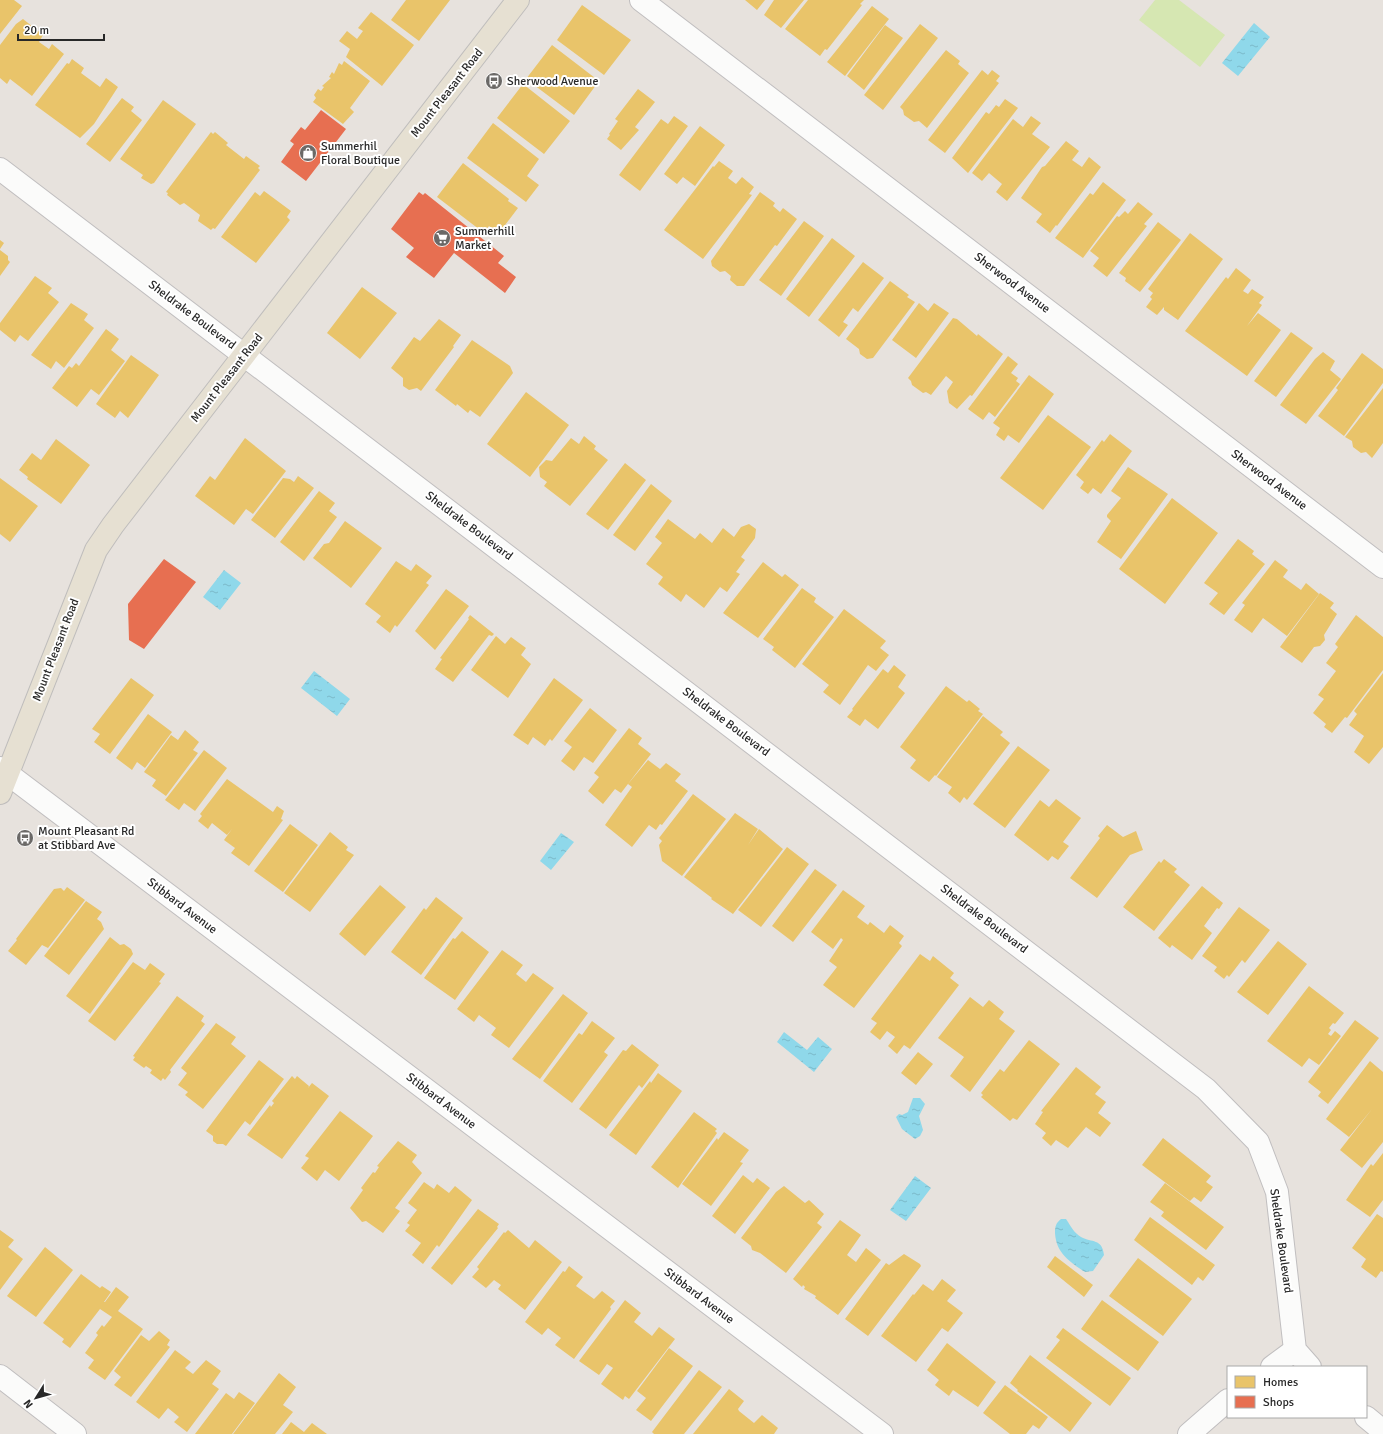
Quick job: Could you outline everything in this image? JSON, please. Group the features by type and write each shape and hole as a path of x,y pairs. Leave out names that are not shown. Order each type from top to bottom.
{"main road":[{"name":"Mount Pleasant Road","path":"2,778 96,550 113,525 518,0"}],"street":[{"name":"Sherwood Avenue","path":"641,0 1383,567"},
{"name":"Sheldrake Boulevard","path":"0,169 1206,1089 1258,1142 1277,1192 1295,1350"},
{"name":"Stibbard Avenue","path":"2,778 882,1434"},
{"path":"1273,1366 1295,1350 1309,1366"},
{"path":"0,1376 75,1434"},
{"path":"1190,1434 1227,1401"},
{"path":"1367,1418 1383,1431"}],"green space":[{"path":"1155,0 1179,0 1225,35 1200,67 1139,20"}],"water":[{"path":"1254,23 1270,37 1238,76 1222,63"},
{"path":"224,570 241,583 220,610 203,597"},
{"path":"314,671 350,699 337,716 301,688"},
{"path":"561,833 574,842 551,870 540,861"},
{"path":"784,1032 807,1050 818,1037 832,1049 814,1072 777,1042"},
{"path":"913,1098 920,1098 925,1104 919,1116 923,1130 920,1136 915,1139 902,1129 896,1117 899,1114 902,1115 908,1112"},
{"path":"915,1176 931,1188 906,1221 890,1210"},
{"path":"1061,1219 1066,1219 1074,1231 1081,1237 1099,1243 1101,1246 1104,1255 1093,1271 1085,1272 1069,1261 1061,1251 1056,1240 1055,1228"}],"building: Homes":[{"path":"0,0 14,0 22,6 0,34"},
{"path":"406,0 450,0 419,41 391,20"},
{"path":"745,0 765,0 757,10"},
{"path":"774,0 804,0 781,28 764,15"},
{"path":"808,0 864,0 860,4 862,5 827,50 825,49 820,56 785,29"},
{"path":"582,5 631,40 604,75 557,40"},
{"path":"872,6 889,19 845,76 827,62"},
{"path":"371,12 414,45 382,86 346,57 350,49 339,41 347,31 357,39 363,31 358,28"},
{"path":"23,19 43,35 39,42 49,49 52,44 64,54 32,96 10,79 7,84 0,78 0,45 16,24"},
{"path":"920,24 938,38 883,110 864,95"},
{"path":"885,25 903,38 864,90 847,76"},
{"path":"552,45 599,81 574,115 526,79"},
{"path":"946,50 960,61 958,64 969,73 927,128 919,121 914,122 904,115 903,110 900,107"},
{"path":"72,59 84,68 81,73 100,87 106,78 118,87 94,124 80,138 35,105 67,63 69,64"},
{"path":"344,61 370,81 350,108 354,112 343,124 313,102 316,98 314,95 318,89 321,91 324,87 322,86 331,78 329,77 332,72 334,74 339,63 342,65"},
{"path":"982,70 988,75 992,70 1000,76 996,81 999,83 945,153 928,140"},
{"path":"523,84 570,121 544,154 497,118"},
{"path":"638,89 655,102 635,127 639,130 621,150 607,139 618,121 615,119"},
{"path":"122,98 134,107 131,111 142,120 110,162 86,144"},
{"path":"1005,99 1018,108 968,173 952,158 986,112 989,114 996,105 999,107"},
{"path":"163,100 196,124 154,183 151,184 141,178 143,175 120,159"},
{"path":"674,116 688,126 640,191 619,175 661,119 668,124"},
{"path":"1031,116 1041,123 1032,134 1050,147 1007,201 996,192 1002,184 989,173 982,181 972,173 1013,119 1023,127"},
{"path":"493,123 539,159 527,176 539,185 526,202 467,158"},
{"path":"700,126 725,145 695,186 683,177 677,184 664,174"},
{"path":"211,132 213,134 215,132 228,143 226,145 244,159 246,156 260,166 258,168 260,170 215,229 213,228 211,230 198,221 200,215 184,203 180,205 167,195 168,193 166,192"},
{"path":"1066,141 1079,151 1072,160 1082,167 1089,157 1101,167 1057,226 1056,225 1050,233 1036,222 1042,214 1021,198 1042,167 1045,166"},
{"path":"719,161 733,171 728,178 736,184 742,177 754,187 749,194 752,195 703,259 664,230 713,166 714,167"},
{"path":"463,163 509,199 508,201 518,208 499,233 489,226 484,233 437,197"},
{"path":"1103,182 1126,200 1083,258 1055,238 1090,193 1093,195"},
{"path":"264,191 291,211 287,217 290,220 256,263 221,237 255,192 260,196"},
{"path":"760,192 775,203 773,206 780,212 783,208 797,219 744,286 737,286 730,280 731,276 725,271 720,272 712,266 711,261"},
{"path":"1138,202 1153,214 1144,224 1147,226 1107,277 1093,266 1099,258 1090,251 1117,216 1119,217 1125,211 1128,214"},
{"path":"804,221 824,236 781,296 759,280"},
{"path":"1158,222 1181,240 1140,292 1125,281 1126,278 1119,273"},
{"path":"1190,233 1223,259 1178,320 1164,310 1164,307 1157,315 1146,307 1152,299 1150,297 1153,293 1148,289"},
{"path":"832,238 855,256 809,317 786,299"},
{"path":"0,240 4,243 0,249"},
{"path":"0,250 8,256 8,260 10,262 0,276"},
{"path":"863,262 884,278 858,312 853,308 843,322 848,325 839,337 818,320"},
{"path":"1236,268 1251,280 1243,291 1248,294 1252,289 1264,297 1259,303 1262,305 1247,326 1258,313 1281,330 1247,376 1185,331 1226,277 1228,279"},
{"path":"35,276 52,288 48,293 59,302 28,341 20,335 15,342 0,330 0,323"},
{"path":"890,281 909,295 907,297 915,302 873,358 867,359 860,354 859,349 846,339"},
{"path":"362,287 397,313 360,359 327,333"},
{"path":"71,303 88,314 84,320 94,328 64,368 56,361 51,369 31,355"},
{"path":"919,303 928,311 934,303 949,313 916,358 892,340"},
{"path":"953,318 957,319 977,336 978,334 1003,354 972,396 970,395 957,409 949,403 947,391 953,382 946,376 931,395 926,392 923,393 912,385 908,378"},
{"path":"439,319 461,335 453,346 454,347 421,391 417,388 409,390 403,386 403,378 391,368 414,337 420,341"},
{"path":"106,329 119,339 111,350 125,361 99,395 91,389 77,407 52,388 69,366 72,368 76,363 79,366"},
{"path":"1291,332 1313,348 1276,397 1254,381"},
{"path":"472,340 510,366 513,373 480,417 470,410 468,413 457,404 456,406 435,390"},
{"path":"1323,352 1335,361 1330,370 1341,379 1306,424 1280,405 1315,359"},
{"path":"1362,353 1383,369 1383,383 1344,436 1318,416 1338,390 1336,388"},
{"path":"131,355 159,375 128,418 120,411 115,418 96,404"},
{"path":"1008,356 1018,364 1011,373 1018,378 1016,381 1020,384 995,417 989,412 983,420 968,409"},
{"path":"1029,375 1054,394 1019,443 1008,435 1004,441 996,435 1000,428 993,423"},
{"path":"1383,388 1383,443 1372,458 1366,452 1361,453 1353,447 1352,441 1345,437"},
{"path":"526,392 569,425 530,477 487,444"},
{"path":"1048,415 1091,447 1043,510 1000,478"},
{"path":"1110,434 1132,451 1101,494 1093,488 1088,494 1080,488 1084,482 1076,475 1102,440 1104,442"},
{"path":"584,436 596,446 594,449 608,460 570,506 544,486 547,482 540,477 539,467 546,460 552,461 571,438 579,444"},
{"path":"245,438 286,471 253,514 246,509 234,525 195,496 210,476 215,480"},
{"path":"56,439 90,465 61,504 27,479 28,477 19,470 32,453 41,460"},
{"path":"625,463 646,480 608,530 586,514"},
{"path":"1128,467 1168,494 1121,559 1097,542 1111,521 1107,515 1121,498 1111,491"},
{"path":"298,476 314,488 275,538 251,520 283,478 290,479 294,482"},
{"path":"0,478 38,506 10,542 0,534"},
{"path":"651,484 672,501 635,551 613,535"},
{"path":"319,491 335,503 329,511 337,517 304,561 280,542"},
{"path":"1172,498 1218,533 1165,604 1119,569"},
{"path":"668,519 695,539 700,533 712,543 723,528 734,537 741,527 749,524 756,529 755,538 741,557 745,560 736,572 740,574 727,592 720,587 704,608 686,594 681,602 658,584 663,577 646,564 662,543 655,537"},
{"path":"345,521 382,548 351,588 313,558 324,544 329,543"},
{"path":"1238,539 1254,551 1252,554 1265,564 1224,615 1209,604 1218,593 1204,583"},
{"path":"1275,560 1288,570 1283,577 1301,590 1306,583 1319,594 1287,636 1263,618 1252,633 1234,620 1245,605 1242,603"},
{"path":"396,561 411,571 416,564 432,576 426,583 429,585 397,627 395,625 390,633 376,622 381,616 365,604"},
{"path":"763,562 782,577 785,574 799,585 758,638 723,613"},
{"path":"802,588 816,598 814,602 834,617 795,668 772,650 774,647 763,639"},
{"path":"446,589 469,606 435,650 415,631"},
{"path":"1320,593 1334,603 1330,608 1337,614 1324,635 1325,640 1320,646 1314,647 1302,663 1280,647"},
{"path":"844,609 886,641 880,648 889,655 876,671 868,665 840,705 823,692 829,685 802,664"},
{"path":"470,615 494,634 492,636 489,635 453,682 435,669 442,659 440,658 469,619 468,618"},
{"path":"1356,615 1383,637 1383,670 1347,718 1345,717 1332,733 1324,727 1326,724 1313,713 1324,699 1318,695 1336,671 1326,663 1338,647 1335,644"},
{"path":"496,636 505,644 511,637 526,648 521,655 531,664 508,698 471,670"},
{"path":"894,665 906,675 898,687 905,693 878,729 865,719 860,726 847,717 883,669 888,673"},
{"path":"1383,673 1383,747 1369,764 1354,752 1364,736 1349,725 1357,714 1354,711"},
{"path":"131,678 154,695 110,754 94,742 100,734 92,729"},
{"path":"554,678 583,700 552,741 550,739 545,746 533,737 528,745 513,735"},
{"path":"946,686 967,702 969,700 980,709 978,711 983,714 936,776 935,775 929,782 910,768 916,760 900,747"},
{"path":"590,708 617,730 593,763 584,757 574,771 561,761 572,747 564,741"},
{"path":"148,714 172,732 145,768 137,762 132,770 116,758"},
{"path":"983,716 1003,732 1000,735 1010,743 967,800 964,797 960,803 948,793 952,787 937,777"},
{"path":"629,728 642,738 638,744 651,754 621,793 615,789 603,804 588,791 599,777 594,773"},
{"path":"185,730 199,742 193,750 198,753 166,796 152,786 156,780 144,772 171,735 178,740"},
{"path":"1018,746 1050,770 1005,828 973,804"},
{"path":"204,750 227,768 195,811 184,803 179,810 165,800"},
{"path":"648,760 660,769 666,763 681,774 675,781 688,791 662,825 660,824 656,830 649,825 632,847 605,825 632,787 628,784"},
{"path":"227,779 273,812 277,806 284,811 281,819 283,820 249,866 231,853 235,848 224,840 232,829 227,835 212,823 208,829 198,821 202,816 200,814"},
{"path":"693,794 726,819 682,876 662,861 659,845 662,841 659,838"},
{"path":"1056,799 1081,818 1063,842 1069,846 1058,860 1052,856 1048,861 1014,835 1040,800 1049,807"},
{"path":"735,813 758,829 748,845 759,829 783,849 733,914 711,899 712,898 684,877"},
{"path":"290,824 318,845 283,892 254,871"},
{"path":"1107,825 1123,837 1136,831 1143,850 1130,855 1097,898 1070,878 1100,838 1098,836"},
{"path":"330,832 348,847 346,850 354,855 310,912 284,893"},
{"path":"787,847 809,864 761,927 738,910"},
{"path":"1164,859 1177,869 1174,872 1190,885 1154,931 1123,907 1159,861 1161,863"},
{"path":"815,869 837,885 793,942 772,926"},
{"path":"380,885 406,907 365,956 339,934"},
{"path":"1202,886 1223,903 1219,909 1217,908 1204,926 1212,933 1192,960 1172,945 1170,948 1158,938"},
{"path":"67,887 85,900 48,948 42,945 26,965 8,951 54,889 61,888 64,891"},
{"path":"843,890 865,906 857,917 868,925 870,922 884,933 890,925 904,936 899,943 902,946 854,1008 823,985 837,967 829,961 843,940 841,938 833,949 811,932"},
{"path":"436,897 463,918 421,975 391,952 424,908 426,910"},
{"path":"86,901 102,912 97,919 101,922 104,929 69,975 44,956"},
{"path":"1239,907 1270,930 1245,963 1242,960 1229,977 1227,975 1224,979 1214,971 1217,967 1202,956"},
{"path":"462,931 489,952 455,1000 424,978 453,938 455,939"},
{"path":"110,937 120,945 124,944 131,949 133,954 90,1014 66,996"},
{"path":"1278,941 1307,964 1268,1015 1237,992"},
{"path":"502,950 523,965 516,974 526,982 533,973 554,988 509,1048 491,1035 496,1028 479,1015 474,1022 457,1009"},
{"path":"920,954 930,961 933,956 954,973 950,978 959,985 910,1049 904,1045 897,1054 888,1046 895,1037 887,1031 880,1040 870,1032 877,1023 871,1019"},
{"path":"133,962 145,970 150,963 165,974 159,982 161,983 115,1041 88,1021"},
{"path":"1309,986 1344,1013 1335,1024 1333,1023 1329,1028 1331,1030 1328,1034 1331,1036 1335,1031 1341,1036 1319,1065 1309,1058 1302,1067 1267,1041"},
{"path":"563,994 588,1013 540,1079 512,1059"},
{"path":"177,996 204,1016 201,1021 205,1024 170,1070 171,1072 165,1080 163,1078 161,1081 150,1073 152,1070 146,1066 144,1068 133,1060 135,1057 133,1056"},
{"path":"970,997 983,1007 989,1000 1004,1012 999,1019 1015,1031 970,1092 950,1076 964,1057 938,1038"},
{"path":"1355,1020 1379,1038 1328,1104 1318,1096 1321,1092 1308,1082"},
{"path":"592,1021 615,1038 604,1052 608,1055 572,1103 543,1081 579,1033 582,1035"},
{"path":"216,1023 236,1037 231,1044 246,1056 203,1109 185,1095 188,1092 178,1085 187,1073 181,1068"},
{"path":"1029,1040 1060,1064 1017,1120 1013,1118 1010,1121 981,1097 983,1095 981,1093 1000,1069 1004,1072"},
{"path":"632,1044 659,1065 642,1088 639,1085 606,1129 579,1109 623,1050 626,1051"},
{"path":"918,1052 933,1064 916,1085 901,1073"},
{"path":"259,1060 284,1079 250,1125 245,1121 226,1146 223,1144 217,1144 213,1141 213,1136 206,1131"},
{"path":"1370,1061 1383,1072 1383,1142 1362,1168 1340,1150 1372,1109 1349,1137 1326,1119"},
{"path":"1076,1067 1101,1087 1095,1094 1106,1102 1098,1113 1111,1123 1100,1137 1086,1127 1068,1148 1056,1140 1051,1146 1042,1138 1046,1133 1035,1124 1043,1112 1041,1111"},
{"path":"658,1073 682,1091 636,1155 609,1135 650,1081 651,1083"},
{"path":"292,1076 295,1079 297,1076 309,1086 308,1088 312,1083 329,1096 282,1159 247,1135 270,1105 271,1107 274,1103 272,1101"},
{"path":"340,1111 373,1136 339,1181 325,1170 317,1181 301,1168 309,1158 305,1156"},
{"path":"694,1112 717,1129 715,1131 717,1133 678,1188 651,1167"},
{"path":"724,1132 749,1150 740,1162 743,1163 711,1206 682,1184 717,1138 718,1140"},
{"path":"1163,1138 1211,1176 1206,1182 1213,1187 1201,1202 1194,1197 1190,1201 1142,1165"},
{"path":"398,1141 417,1155 412,1162 422,1173 395,1208 400,1211 383,1233 366,1221 362,1222 350,1208 363,1190 361,1188 373,1172 375,1173 379,1167 377,1166"},
{"path":"1383,1153 1383,1200 1370,1217 1346,1200 1371,1164 1373,1166"},
{"path":"743,1175 753,1183 757,1178 770,1188 735,1234 712,1216"},
{"path":"424,1182 434,1189 437,1184 449,1193 455,1186 472,1200 439,1247 437,1245 423,1264 412,1255 421,1243 405,1231 410,1225 407,1223 417,1210 408,1203"},
{"path":"1165,1183 1224,1227 1206,1250 1161,1216 1164,1212 1150,1202"},
{"path":"784,1186 805,1203 809,1200 824,1214 817,1223 822,1227 786,1273 760,1253 752,1250 751,1246 741,1238 776,1192"},
{"path":"478,1209 499,1224 497,1227 498,1228 452,1285 431,1268"},
{"path":"1377,1214 1383,1218 1383,1272 1381,1271 1376,1278 1361,1267 1366,1259 1352,1248"},
{"path":"1150,1217 1215,1265 1203,1281 1198,1277 1192,1285 1134,1240"},
{"path":"840,1220 861,1235 847,1255 856,1262 866,1248 881,1260 838,1315 815,1298 816,1296 804,1289 805,1287 803,1285 802,1287 793,1279"},
{"path":"0,1230 14,1240 8,1247 23,1259 0,1290"},
{"path":"508,1230 529,1248 535,1240 562,1262 525,1310 498,1289 501,1285 494,1280 486,1288 472,1277 479,1269 477,1267 504,1232 505,1233"},
{"path":"45,1247 73,1270 36,1317 7,1296"},
{"path":"904,1254 921,1266 868,1336 845,1319 886,1263 889,1265"},
{"path":"1055,1256 1093,1285 1084,1297 1047,1267"},
{"path":"1138,1258 1192,1299 1163,1336 1109,1296"},
{"path":"569,1266 583,1277 576,1286 594,1299 602,1291 615,1301 610,1307 611,1309 574,1359 555,1345 561,1338 548,1328 542,1335 525,1322 563,1271 565,1272"},
{"path":"81,1274 100,1288 102,1286 111,1292 104,1302 116,1287 129,1297 118,1311 143,1329 105,1380 88,1368 94,1360 85,1353 98,1335 96,1333 102,1325 104,1327 112,1317 100,1309 70,1348 62,1342 64,1339 43,1323"},
{"path":"942,1279 956,1290 947,1301 963,1313 948,1332 942,1328 916,1362 881,1336 913,1294 914,1295 923,1284 933,1291"},
{"path":"625,1300 641,1313 634,1322 652,1336 659,1327 675,1339 629,1399 625,1396 623,1400 601,1384 613,1368 607,1364 599,1375 579,1361"},
{"path":"1102,1300 1159,1342 1138,1371 1081,1329"},
{"path":"1063,1328 1131,1378 1110,1406 1046,1358 1060,1340 1056,1337"},
{"path":"159,1331 170,1340 167,1345 170,1347 131,1397 114,1385 121,1377 114,1371 141,1335 149,1341"},
{"path":"947,1343 996,1382 978,1407 953,1390 949,1396 935,1385 939,1380 927,1370"},
{"path":"669,1348 693,1366 651,1421 636,1410 646,1398 637,1391"},
{"path":"175,1350 191,1362 185,1368 193,1374 206,1360 221,1371 212,1384 219,1389 187,1432 174,1422 179,1417 168,1408 159,1419 136,1402"},
{"path":"1030,1355 1092,1403 1070,1432 1017,1391 1018,1390 1010,1383"},
{"path":"699,1370 722,1387 684,1434 654,1434 652,1432"},
{"path":"279,1373 296,1387 283,1405 293,1412 275,1434 233,1434"},
{"path":"1005,1385 1048,1417 1039,1429 1033,1425 1026,1434 1010,1434 983,1413"},
{"path":"729,1389 744,1401 738,1409 739,1411 754,1423 762,1415 778,1428 774,1434 693,1434"},
{"path":"239,1392 255,1403 232,1434 195,1434 226,1393 234,1399"},
{"path":"291,1422 304,1432 312,1423 327,1434 282,1434"}],"building: Shops":[{"name":"Summerhil Floral Boutique","path":"321,110 346,129 306,181 281,162 294,144 290,141 301,127 305,130"},
{"name":"Summerhill Market","path":"419,192 423,195 425,193 504,256 498,263 516,277 505,293 454,253 434,278 406,257 414,248 391,229"},
{"path":"164,559 196,582 144,649 129,640 128,604"}],"place":[{"name":"Sherwood Avenue","path":"494,81"},
{"name":"Summerhil Floral Boutique","path":"308,153"},
{"name":"Summerhill Market","path":"442,238"},
{"name":"Mount Pleasant Rd at Stibbard Ave","path":"25,838"}]}
